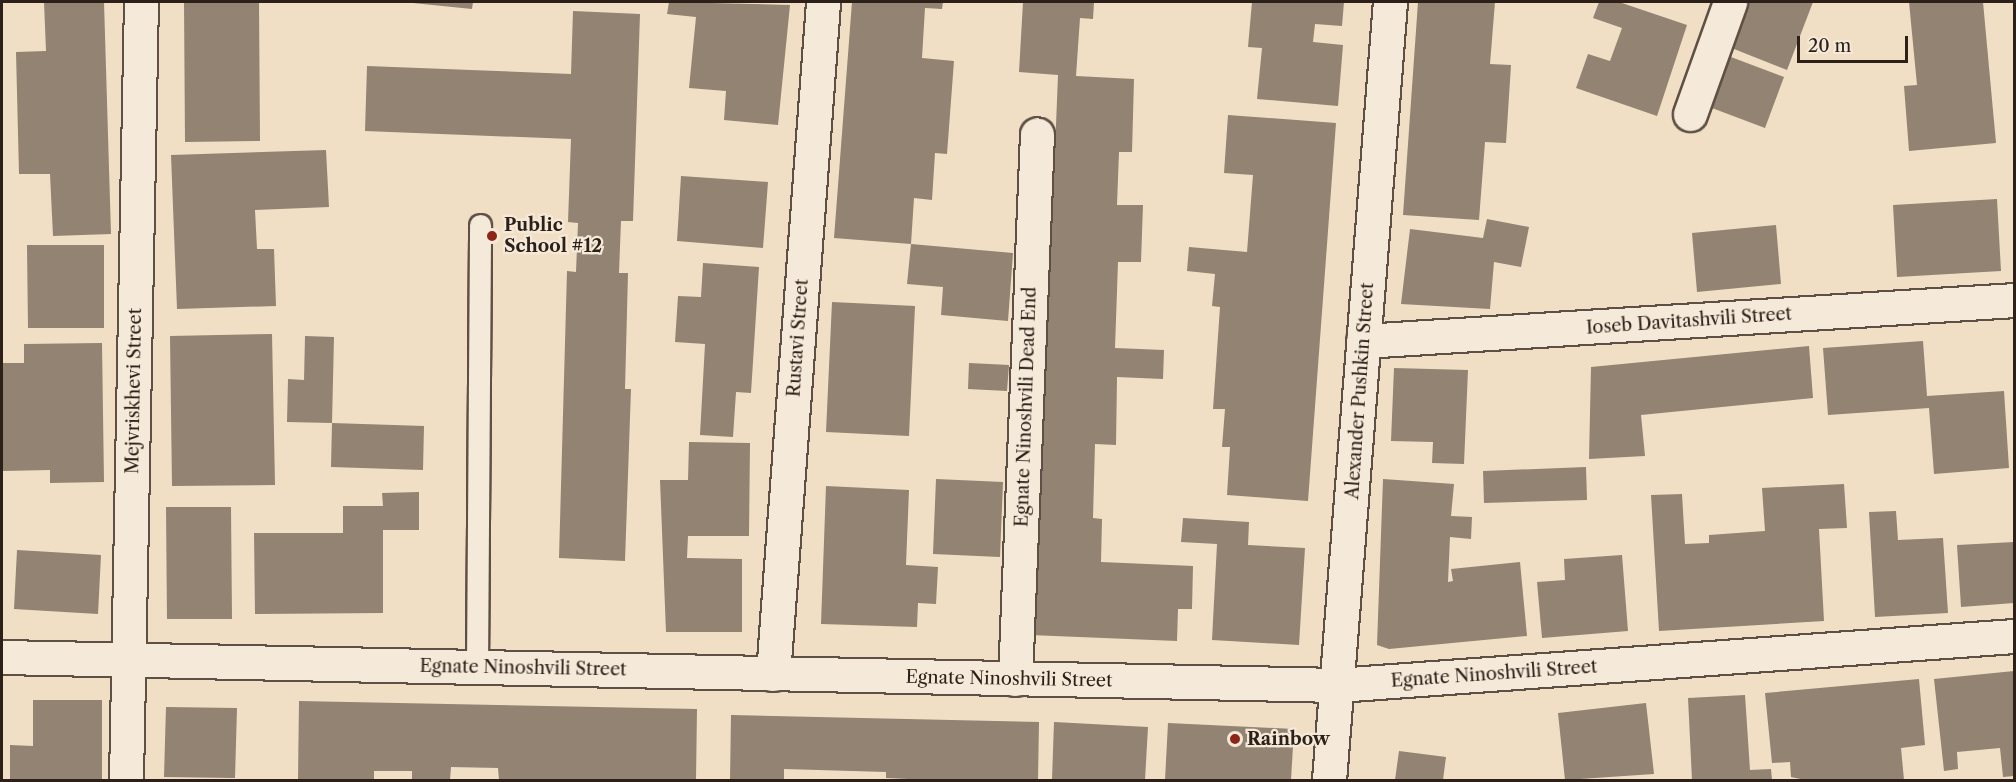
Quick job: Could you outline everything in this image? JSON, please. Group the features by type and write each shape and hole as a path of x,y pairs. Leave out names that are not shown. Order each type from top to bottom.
{"street":[{"name":"Mejvriskhevi Street","path":"126,780 141,2"},
{"name":"Rustavi Street","path":"773,674 823,2"},
{"name":"Alexander Pushkin Street","path":"1329,780 1390,2"},
{"path":"1690,114 1730,2"},
{"name":"Egnate Ninoshvili Dead End","path":"1015,679 1037,134"},
{"name":"Ioseb Davitashvili Street","path":"1363,341 2014,300"},
{"name":"Egnate Ninoshvili Street","path":"2,657 1337,686 2014,636"}],"lane":[{"path":"477,667 480,225"}],"building":[{"path":"44,2 104,2 111,234 53,236 50,174 19,174 16,52 46,51"},
{"path":"184,2 259,2 260,141 185,142"},
{"path":"403,2 473,2 472,9"},
{"path":"669,2 790,5 778,125 724,120 726,91 689,88 696,17 667,14"},
{"path":"852,2 943,2 942,9 925,8 922,58 954,61 947,154 935,153 932,200 914,198 911,244 834,238"},
{"path":"1023,2 1094,2 1093,19 1080,18 1076,76 1134,79 1132,152 1119,152 1117,205 1143,205 1141,262 1118,262 1115,348 1164,350 1163,379 1117,377 1116,445 1095,444 1093,518 1102,519 1101,562 1193,566 1192,609 1178,609 1177,641 1030,635 1047,149 1055,150 1058,75 1019,72"},
{"path":"1252,2 1344,2 1342,26 1315,24 1313,42 1343,45 1338,106 1257,99 1262,48 1248,47"},
{"path":"1418,2 1495,2 1490,64 1511,65 1506,143 1485,142 1479,220 1403,215"},
{"path":"1599,2 1619,2 1687,25 1657,116 1576,88 1588,54 1610,61 1622,28 1593,18"},
{"path":"1741,2 1813,2 1787,70 1724,45"},
{"path":"1909,2 1983,2 1996,143 1909,151 1904,86 1917,85"},
{"path":"573,11 640,14 633,221 621,221 619,273 628,273 625,389 631,389 625,561 559,558 567,271 576,272 578,223 568,222 571,139 365,131 367,66 571,74"},
{"path":"1723,54 1784,77 1765,128 1704,105"},
{"path":"1228,115 1336,123 1308,501 1227,495 1230,447 1222,447 1225,409 1213,409 1220,307 1212,306 1215,274 1187,271 1189,247 1247,252 1253,175 1224,173"},
{"path":"326,150 329,207 255,210 257,249 274,249 276,306 177,309 171,155"},
{"path":"681,176 768,182 763,248 677,241"},
{"path":"1997,199 2001,271 1897,277 1893,205"},
{"path":"1487,219 1529,227 1521,267 1494,262 1490,309 1401,304 1410,229 1483,238"},
{"path":"1776,225 1781,284 1697,292 1692,233"},
{"path":"911,244 1013,253 1008,321 941,315 943,287 907,284"},
{"path":"27,245 104,245 104,328 28,328"},
{"path":"703,263 759,267 751,393 736,392 733,437 700,435 705,344 675,342 678,296 701,297"},
{"path":"832,302 915,306 909,436 826,432"},
{"path":"272,334 275,485 172,486 170,336"},
{"path":"305,336 334,337 332,423 287,422 288,379 304,380"},
{"path":"1923,341 1927,396 2004,391 2009,468 1934,474 1929,408 1828,415 1823,348"},
{"path":"102,343 104,482 50,483 50,470 2,471 2,363 24,363 24,344"},
{"path":"1809,346 1813,398 1641,415 1645,456 1589,459 1591,367"},
{"path":"969,363 1009,365 1007,391 968,389"},
{"path":"1394,368 1468,370 1464,464 1432,463 1433,442 1391,441"},
{"path":"332,423 424,426 423,470 331,467"},
{"path":"689,442 750,443 749,536 688,536 687,558 742,559 742,632 666,632 660,480 688,480"},
{"path":"1586,467 1587,500 1484,503 1483,471"},
{"path":"936,479 1003,482 1000,557 933,554"},
{"path":"1383,479 1454,484 1451,516 1472,517 1471,539 1450,537 1448,582 1453,581 1451,569 1520,562 1527,636 1389,649 1377,645"},
{"path":"1844,484 1847,528 1819,529 1824,621 1659,631 1651,495 1682,494 1685,544 1709,543 1709,535 1765,531 1762,488"},
{"path":"826,486 909,490 906,565 938,567 936,604 918,603 917,627 821,624"},
{"path":"419,492 419,530 383,530 383,613 255,614 254,533 343,533 343,506 383,506 382,493"},
{"path":"166,507 231,507 232,619 167,619"},
{"path":"1896,511 1898,540 1943,538 1948,613 1875,617 1869,512"},
{"path":"1183,518 1249,522 1248,545 1305,548 1299,645 1212,640 1217,544 1181,542"},
{"path":"2014,542 2014,603 1961,607 1957,545"},
{"path":"17,550 101,555 98,614 14,609"},
{"path":"1622,555 1628,631 1542,638 1537,582 1565,580 1564,559"},
{"path":"2014,671 2014,776 2003,777 2000,748 1957,752 1958,769 1944,771 1934,679"},
{"path":"1919,679 1925,745 1901,748 1904,780 1805,780 1791,777 1790,762 1772,763 1765,693"},
{"path":"1745,695 1750,770 1771,769 1772,780 1692,780 1688,698"},
{"path":"33,700 102,700 102,780 10,780 10,745 33,746"},
{"path":"299,701 697,709 696,780 499,780 498,768 451,767 450,780 412,780 412,771 374,771 374,780 298,780"},
{"path":"1646,703 1654,774 1565,780 1558,713"},
{"path":"166,707 237,708 235,778 164,777"},
{"path":"731,715 1039,722 1038,780 930,780 886,778 886,772 784,769 784,780 730,780"},
{"path":"1054,722 1148,727 1145,780 1052,780"},
{"path":"1168,723 1294,729 1291,780 1165,780"},
{"path":"1399,751 1446,757 1443,780 1395,780"}],"place":[{"name":"Public School #12","path":"492,236"},
{"name":"Rainbow","path":"1235,739"}]}
